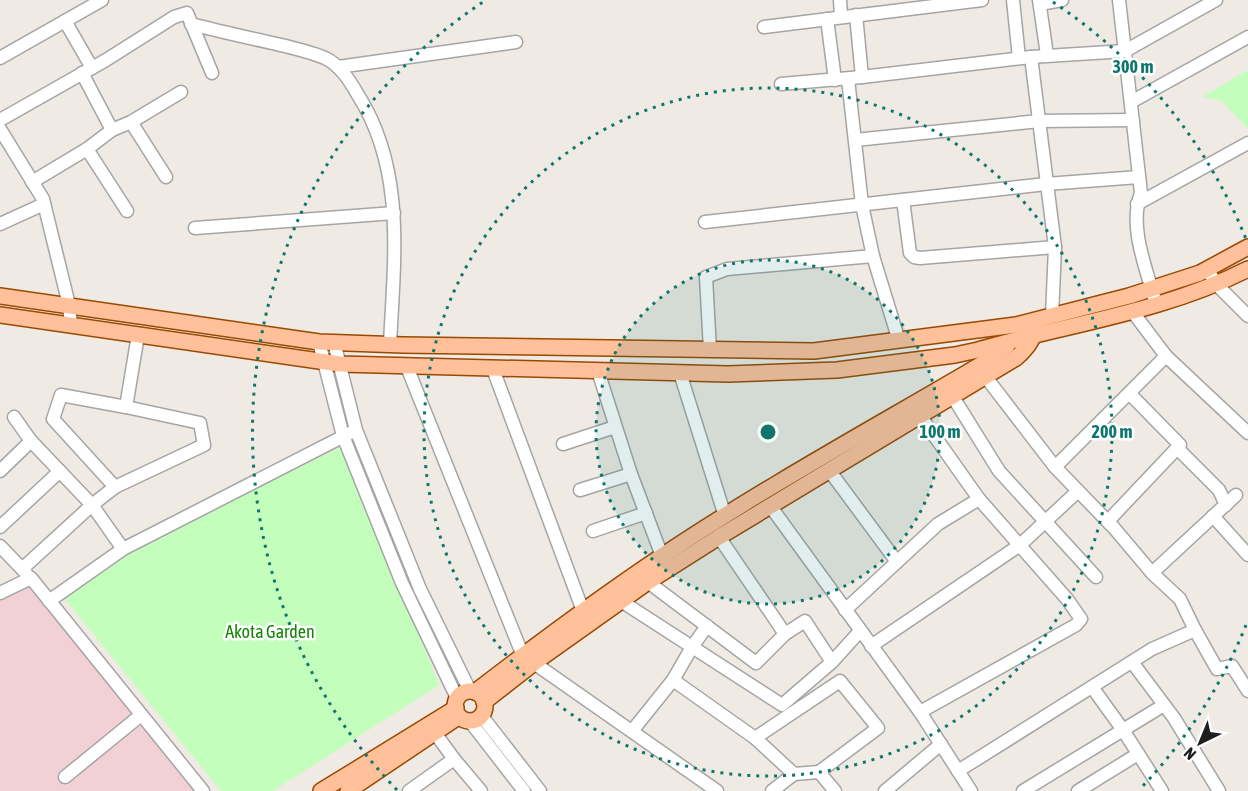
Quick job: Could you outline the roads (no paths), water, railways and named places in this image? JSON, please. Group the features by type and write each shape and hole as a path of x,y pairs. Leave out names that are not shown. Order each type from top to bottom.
{"main road":[{"path":"0,296 319,342 814,351 899,341 1015,332 1132,311 1154,296 1248,247"},
{"path":"528,659 719,537 1016,358 1028,347 1034,328 1052,316 1129,296 1154,296 1217,285 1248,269"},
{"path":"0,315 332,364 680,373 837,370 955,355 1015,332"},
{"path":"348,791 435,733 528,659 583,611 662,556 725,516 982,364 1015,332"},
{"path":"321,791 469,705"}],"street":[{"path":"0,58 102,0"},
{"path":"840,0 841,17"},
{"path":"764,27 982,0"},
{"path":"1013,0 1039,121 1055,248 1052,316"},
{"path":"1047,56 1040,2 1062,0"},
{"path":"781,84 848,79 1025,58 1125,51 1216,0"},
{"path":"1121,1 1141,193 1137,204 1139,247 1154,296"},
{"path":"0,120 174,17 187,14 212,73"},
{"path":"856,15 862,77"},
{"path":"827,19 835,80"},
{"path":"65,21 112,130"},
{"path":"191,24 291,48 326,59 348,78 366,107 382,145 391,178 396,233 390,344"},
{"path":"1131,102 1248,36"},
{"path":"338,67 516,42"},
{"path":"848,79 862,205 873,256 899,341"},
{"path":"32,182 87,149 112,130 131,122 181,92"},
{"path":"855,140 1039,121 1133,120"},
{"path":"131,122 166,177"},
{"path":"0,129 44,204 69,305 71,325"},
{"path":"1137,204 1248,143"},
{"path":"87,149 127,211"},
{"path":"705,222 1046,184 1139,177"},
{"path":"903,200 910,253 914,257 1055,248"},
{"path":"0,224 44,204"},
{"path":"195,228 394,213"},
{"path":"710,350 706,277 728,269 873,256"},
{"path":"1207,269 1217,285 1248,316"},
{"path":"1132,311 1166,356 1248,434"},
{"path":"126,407 138,335"},
{"path":"319,342 332,364 356,430 469,705 540,791"},
{"path":"334,342 332,364 343,436 390,555 402,583 469,705 524,791"},
{"path":"1054,467 1166,356"},
{"path":"407,367 528,659 717,791"},
{"path":"493,369 583,611"},
{"path":"598,371 631,474 662,556"},
{"path":"680,373 725,516"},
{"path":"985,376 1054,467 1108,521 1152,573 1180,599 1217,669 1232,666 1248,691"},
{"path":"1108,521 1180,445 1129,393"},
{"path":"0,593 27,574 92,505 116,487 204,445 200,423 60,395 53,419 116,487"},
{"path":"953,397 999,471 1096,577"},
{"path":"14,417 31,441 92,505 123,549"},
{"path":"920,712 1076,625 1081,619 1068,599 979,499 921,417"},
{"path":"563,444 615,427"},
{"path":"49,601 123,549 356,430"},
{"path":"0,471 31,441"},
{"path":"1177,448 1219,490 1226,505"},
{"path":"829,470 897,562"},
{"path":"0,527 60,471"},
{"path":"580,490 631,474"},
{"path":"871,646 1020,545 1078,491"},
{"path":"1152,573 1236,495"},
{"path":"845,610 938,524 979,499"},
{"path":"771,507 920,712 968,789"},
{"path":"593,531 646,513"},
{"path":"1213,516 1248,555"},
{"path":"719,537 785,634"},
{"path":"0,546 27,574 203,791"},
{"path":"390,555 405,550"},
{"path":"648,582 756,663 785,634 805,621 832,662"},
{"path":"621,601 782,705 832,662 860,631"},
{"path":"632,731 673,680 692,647 708,626"},
{"path":"958,771 1152,649 1195,630"},
{"path":"1132,662 1164,705 1219,791"},
{"path":"673,680 755,738 794,774"},
{"path":"755,738 840,681 878,728 819,772 794,774 772,791"},
{"path":"1092,687 1162,791"},
{"path":"1023,791 1164,705"},
{"path":"65,777 141,715"},
{"path":"435,733 481,791"},
{"path":"885,791 941,744"},
{"path":"1078,791 1138,754"},
{"path":"409,791 424,787 454,759"},
{"path":"819,772 835,791"}],"park label":[{"name":"Akota Garden","path":"270,632"}]}
